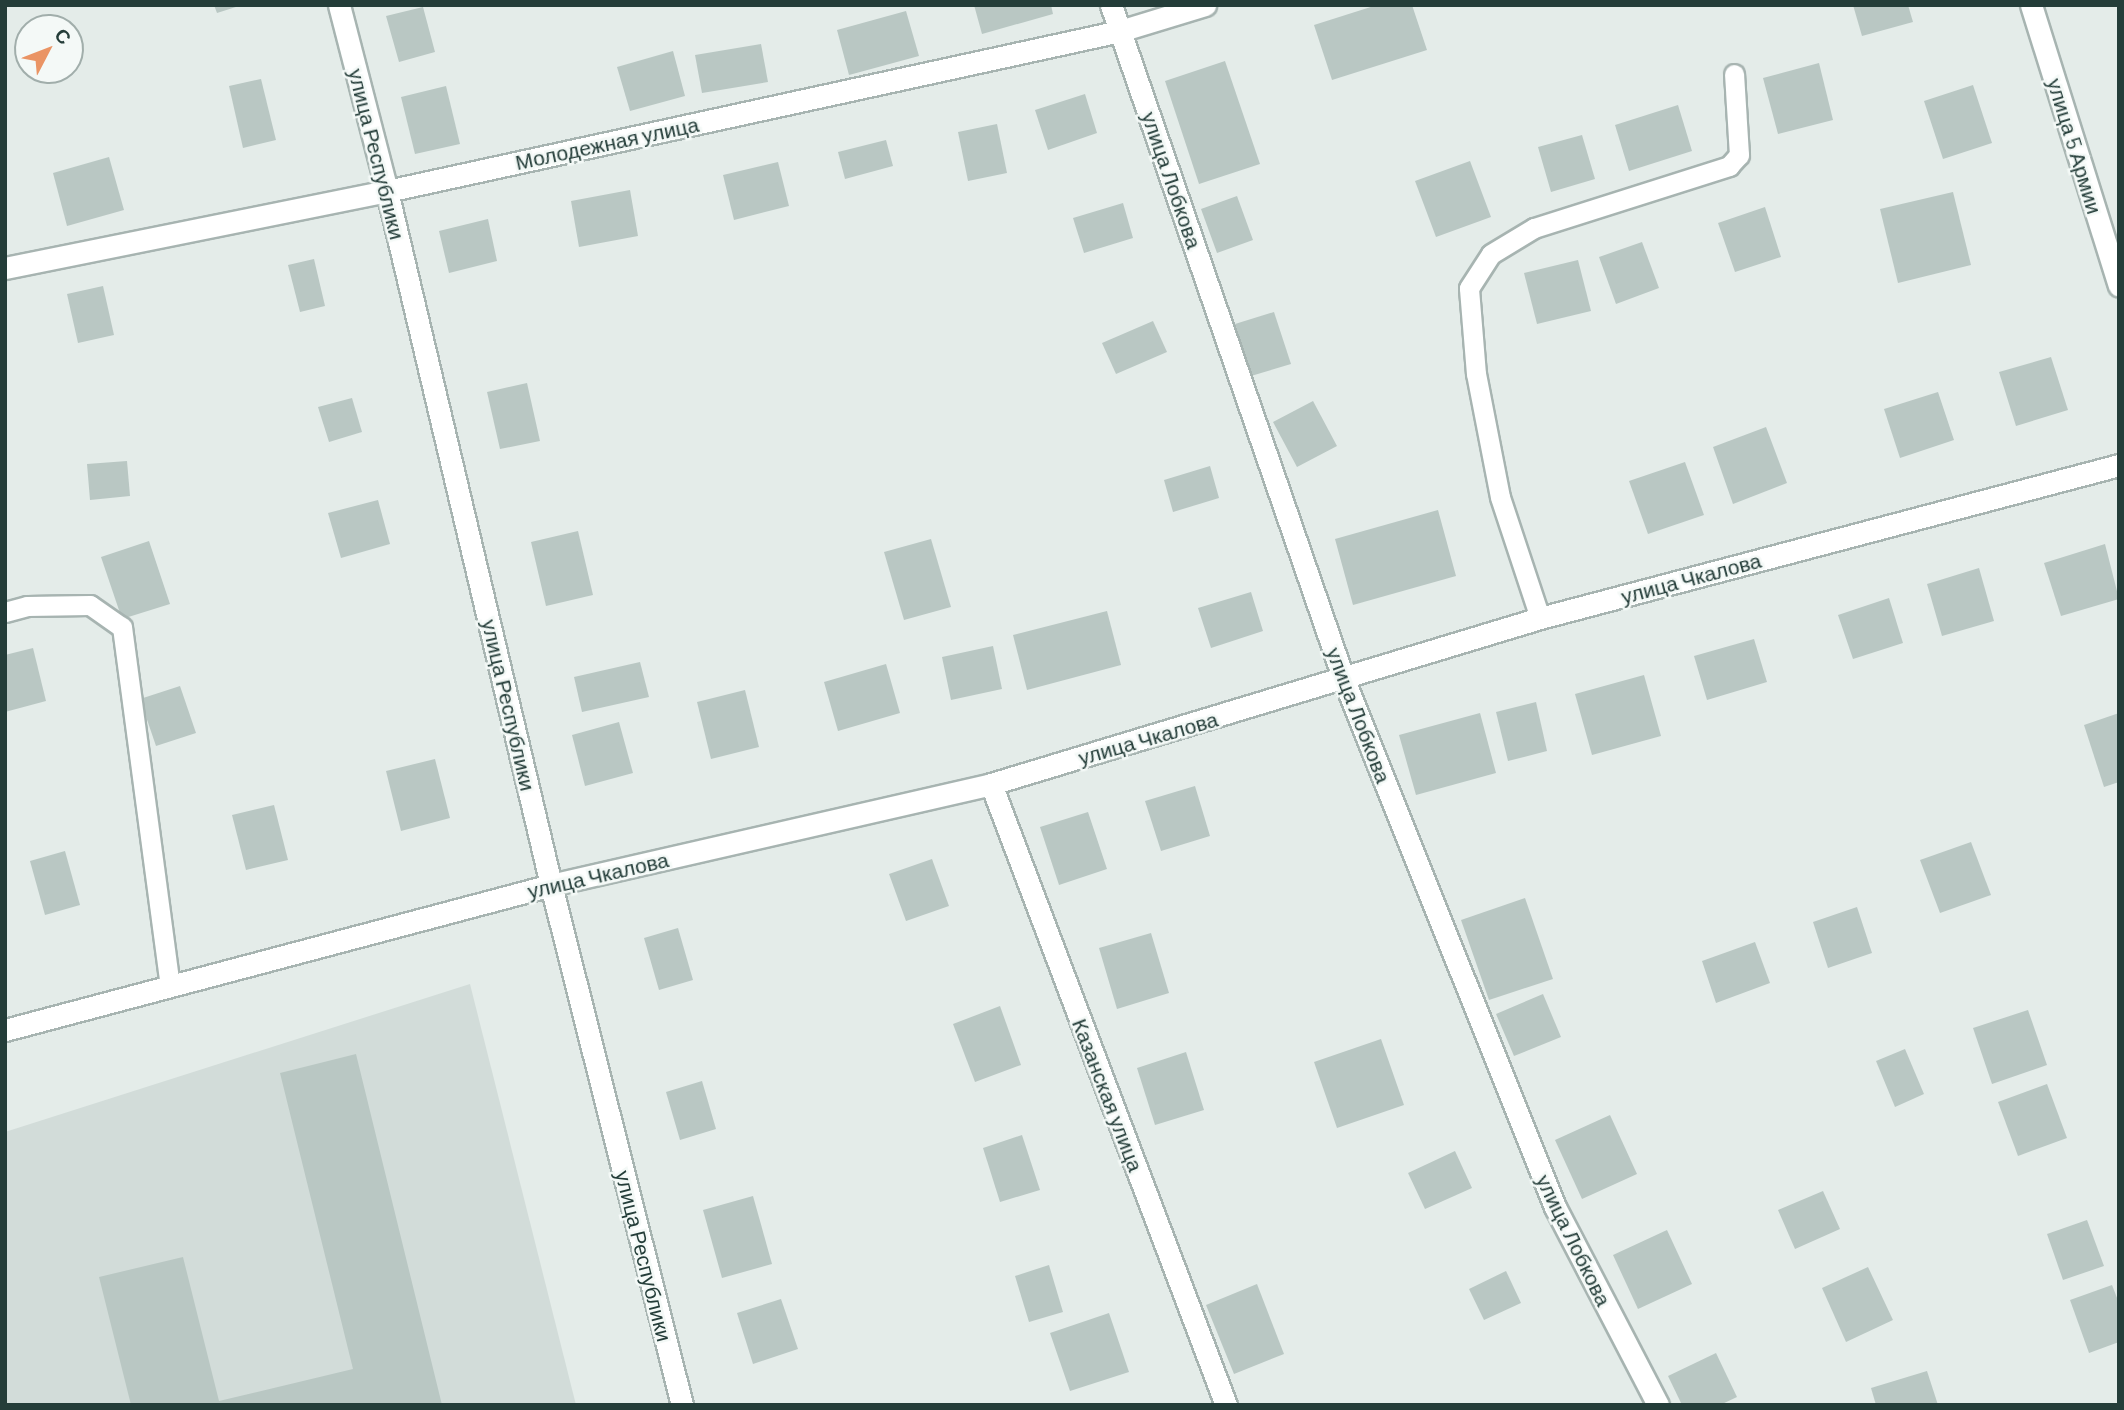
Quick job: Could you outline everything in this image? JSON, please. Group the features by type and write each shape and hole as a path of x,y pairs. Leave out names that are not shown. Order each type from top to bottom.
{"street":[{"name":"улица Республики","path":"339,5 387,191 551,885 682,1405"},
{"name":"улица Лобкова","path":"1111,5 1344,680 1555,1207 1658,1405"},
{"name":"Молодежная улица","path":"5,268 387,191 1120,31 1205,5"},
{"name":"улица 5 Армии","path":"2031,5 2119,286"},
{"name":"улица Чкалова","path":"5,1030 551,885 991,785 1344,680 1540,618 2119,465"},
{"name":"Казанская улица","path":"991,785 1226,1405"}],"lane":[{"path":"1540,618 1500,497 1476,374 1469,288 1491,254 1534,228 1730,166 1739,155 1734,74"},
{"path":"5,612 27,606 90,605 122,627 170,986"}],"shaded area":[{"path":"470,984 576,1405 5,1405 5,1132"}],"building":[{"path":"214,5 239,5 239,6 217,13"},
{"path":"974,5 1051,5 1053,14 982,34"},
{"path":"1377,5 1412,5 1427,50 1332,80 1314,25"},
{"path":"1853,5 1908,5 1913,22 1862,36"},
{"path":"423,7 435,52 399,62 386,16"},
{"path":"906,11 919,56 849,75 837,30"},
{"path":"761,44 768,82 702,93 695,55"},
{"path":"673,51 685,96 630,111 617,67"},
{"path":"1225,61 1260,164 1199,184 1165,81"},
{"path":"1819,63 1833,120 1778,134 1763,78"},
{"path":"261,79 276,140 243,148 229,86"},
{"path":"1973,85 1992,143 1943,159 1924,101"},
{"path":"446,86 460,144 415,154 401,97"},
{"path":"1085,94 1097,133 1048,150 1035,110"},
{"path":"1678,105 1692,151 1629,171 1615,125"},
{"path":"997,124 1007,173 968,181 958,132"},
{"path":"1582,135 1595,179 1551,192 1538,147"},
{"path":"886,140 893,166 845,179 838,152"},
{"path":"109,157 124,210 67,226 53,173"},
{"path":"1470,161 1491,217 1436,237 1415,181"},
{"path":"778,162 789,206 734,220 723,175"},
{"path":"630,190 638,236 579,247 571,201"},
{"path":"1953,192 1971,265 1898,283 1880,209"},
{"path":"1237,196 1253,240 1217,253 1201,209"},
{"path":"1123,203 1133,238 1084,253 1073,218"},
{"path":"1765,207 1781,257 1735,272 1718,223"},
{"path":"488,219 497,261 449,273 439,231"},
{"path":"1642,242 1659,288 1616,304 1599,257"},
{"path":"314,259 325,306 300,312 288,265"},
{"path":"1578,260 1591,311 1537,324 1524,273"},
{"path":"103,286 114,335 78,343 67,294"},
{"path":"1274,312 1291,364 1251,376 1235,324"},
{"path":"1153,321 1167,352 1116,374 1102,343"},
{"path":"2051,357 2068,410 2016,426 1999,372"},
{"path":"527,383 540,441 500,449 487,392"},
{"path":"1938,392 1954,440 1900,458 1884,409"},
{"path":"352,398 362,432 329,442 318,407"},
{"path":"1313,401 1337,446 1297,467 1273,422"},
{"path":"1766,427 1787,483 1733,504 1713,447"},
{"path":"127,461 130,496 90,500 87,464"},
{"path":"1685,462 1704,515 1648,534 1629,481"},
{"path":"1210,466 1219,498 1173,512 1164,480"},
{"path":"378,500 390,544 341,558 328,513"},
{"path":"1438,510 1456,576 1353,605 1335,539"},
{"path":"578,531 593,595 546,606 531,542"},
{"path":"931,539 951,607 904,620 884,552"},
{"path":"149,541 170,604 122,619 101,557"},
{"path":"2105,544 2119,599 2061,616 2044,563"},
{"path":"1979,568 1994,621 1942,636 1927,584"},
{"path":"1251,592 1263,631 1211,648 1198,608"},
{"path":"1889,598 1903,643 1853,659 1838,615"},
{"path":"1107,611 1121,665 1027,690 1013,635"},
{"path":"1754,639 1767,682 1707,700 1694,656"},
{"path":"993,646 1002,689 951,700 942,657"},
{"path":"33,648 46,701 5,712 5,655"},
{"path":"640,662 649,697 582,712 574,677"},
{"path":"886,664 900,713 838,731 824,682"},
{"path":"1644,675 1661,736 1592,755 1575,694"},
{"path":"180,686 196,733 156,746 140,699"},
{"path":"745,690 759,747 711,759 697,702"},
{"path":"1536,702 1547,751 1508,761 1496,712"},
{"path":"1480,713 1496,773 1416,795 1399,735"},
{"path":"2119,713 2119,782 2104,787 2084,725"},
{"path":"619,722 633,773 585,786 572,735"},
{"path":"435,759 450,818 401,831 386,771"},
{"path":"1195,786 1210,836 1161,851 1145,801"},
{"path":"274,805 288,860 246,870 232,815"},
{"path":"1088,812 1107,869 1059,885 1040,827"},
{"path":"1971,842 1991,895 1940,913 1920,860"},
{"path":"65,851 80,905 45,915 30,861"},
{"path":"932,859 949,906 906,921 889,874"},
{"path":"1525,898 1553,979 1489,1000 1461,920"},
{"path":"1857,907 1872,953 1828,968 1813,922"},
{"path":"678,928 693,980 659,990 644,938"},
{"path":"1151,933 1169,993 1117,1009 1099,948"},
{"path":"1755,942 1770,983 1716,1003 1702,961"},
{"path":"1543,994 1561,1037 1514,1056 1496,1014"},
{"path":"1000,1006 1021,1065 975,1082 953,1024"},
{"path":"2028,1010 2047,1065 1992,1084 1973,1028"},
{"path":"1381,1039 1404,1105 1337,1128 1314,1062"},
{"path":"1905,1049 1924,1094 1895,1107 1876,1061"},
{"path":"1186,1052 1204,1110 1155,1125 1137,1068"},
{"path":"356,1054 442,1405 131,1405 99,1277 183,1257 219,1401 353,1369 280,1073"},
{"path":"702,1081 716,1129 680,1140 666,1092"},
{"path":"2047,1084 2067,1138 2018,1156 1998,1102"},
{"path":"1610,1115 1637,1174 1582,1199 1555,1140"},
{"path":"1022,1135 1040,1190 1000,1202 983,1148"},
{"path":"1455,1151 1472,1188 1425,1209 1408,1173"},
{"path":"1823,1191 1840,1229 1795,1249 1778,1210"},
{"path":"753,1196 772,1264 722,1278 703,1210"},
{"path":"2087,1220 2104,1266 2063,1280 2047,1234"},
{"path":"1667,1230 1692,1284 1638,1309 1613,1255"},
{"path":"1049,1265 1063,1312 1029,1322 1015,1276"},
{"path":"1868,1267 1893,1320 1846,1342 1822,1288"},
{"path":"1506,1271 1521,1303 1484,1320 1469,1289"},
{"path":"1257,1284 1284,1354 1234,1374 1206,1305"},
{"path":"2112,1285 2119,1303 2119,1342 2089,1353 2070,1300"},
{"path":"781,1299 798,1349 753,1364 737,1313"},
{"path":"1109,1313 1129,1372 1070,1391 1050,1333"},
{"path":"1716,1353 1737,1397 1720,1405 1682,1405 1668,1376"},
{"path":"1927,1371 1938,1405 1876,1405 1871,1388"}]}
